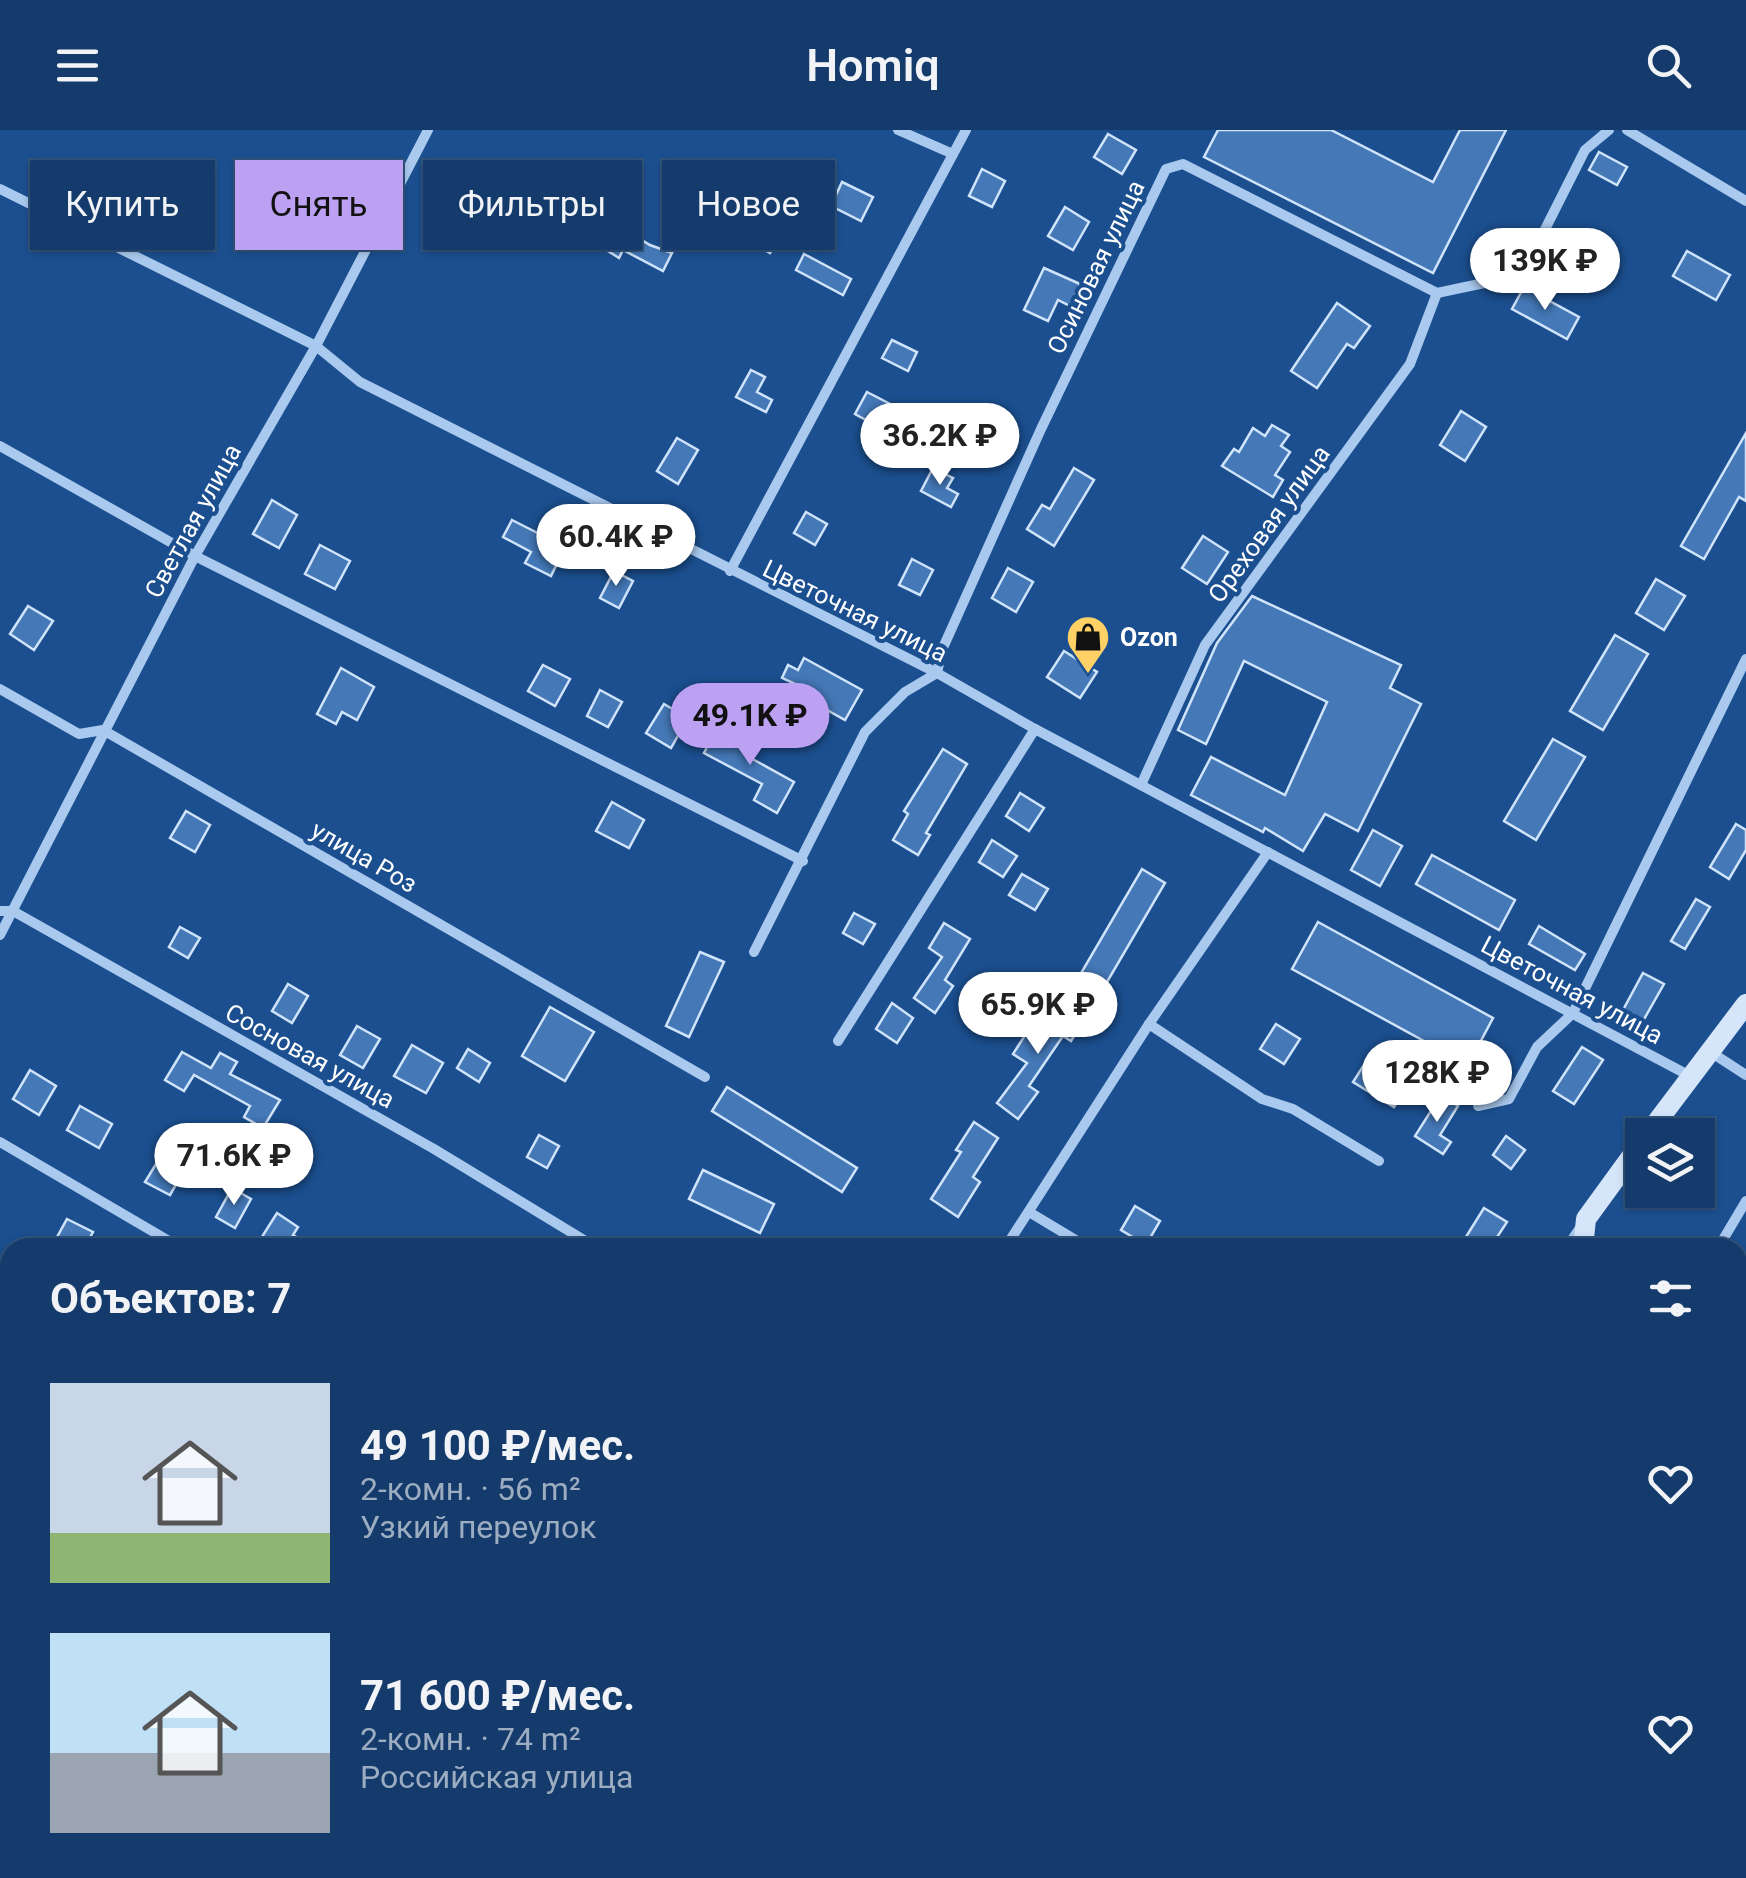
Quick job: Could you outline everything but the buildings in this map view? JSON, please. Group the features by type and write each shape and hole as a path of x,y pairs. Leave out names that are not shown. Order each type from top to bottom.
{"street":[{"name":"Светлая улица","path":"0,936 6,911 195,556 316,346 428,130"},
{"path":"898,130 954,154"},
{"path":"730,571 966,130"},
{"path":"1437,293 1522,275 1585,150 1609,130"},
{"path":"1627,130 1746,201"},
{"name":"Осиновая улица","path":"937,673 950,633 1166,169 1182,164 1437,293"},
{"name":"Цветочная улица","path":"0,189 316,346 360,382 937,673 1035,729 1690,1076"},
{"name":"Ореховая улица","path":"1141,785 1205,645 1410,364 1437,293"},
{"path":"0,446 195,556 803,861"},
{"path":"1478,1106 1509,1099 1537,1047 1573,1013 1746,659"},
{"path":"754,952 865,732 905,692 937,673"},
{"name":"улица Роз","path":"0,690 79,734 103,730 706,1077"},
{"path":"838,1041 1035,729"},
{"path":"1012,1238 1149,1024 1268,852"},
{"name":"Сосновая улица","path":"6,911 434,1149 581,1238"},
{"path":"1660,1118 1746,1004"},
{"path":"1149,1024 1262,1099 1293,1108 1379,1161"},
{"path":"1708,1051 1746,1074"},
{"path":"0,1142 164,1238"},
{"path":"1573,1238 1625,1166"},
{"path":"1726,1238 1741,1218 1746,1201"},
{"path":"1029,1212 1072,1238"},
{"path":"1584,1238 1586,1220"}],"place":[{"name":"Ozon","path":"1088,675"}]}
